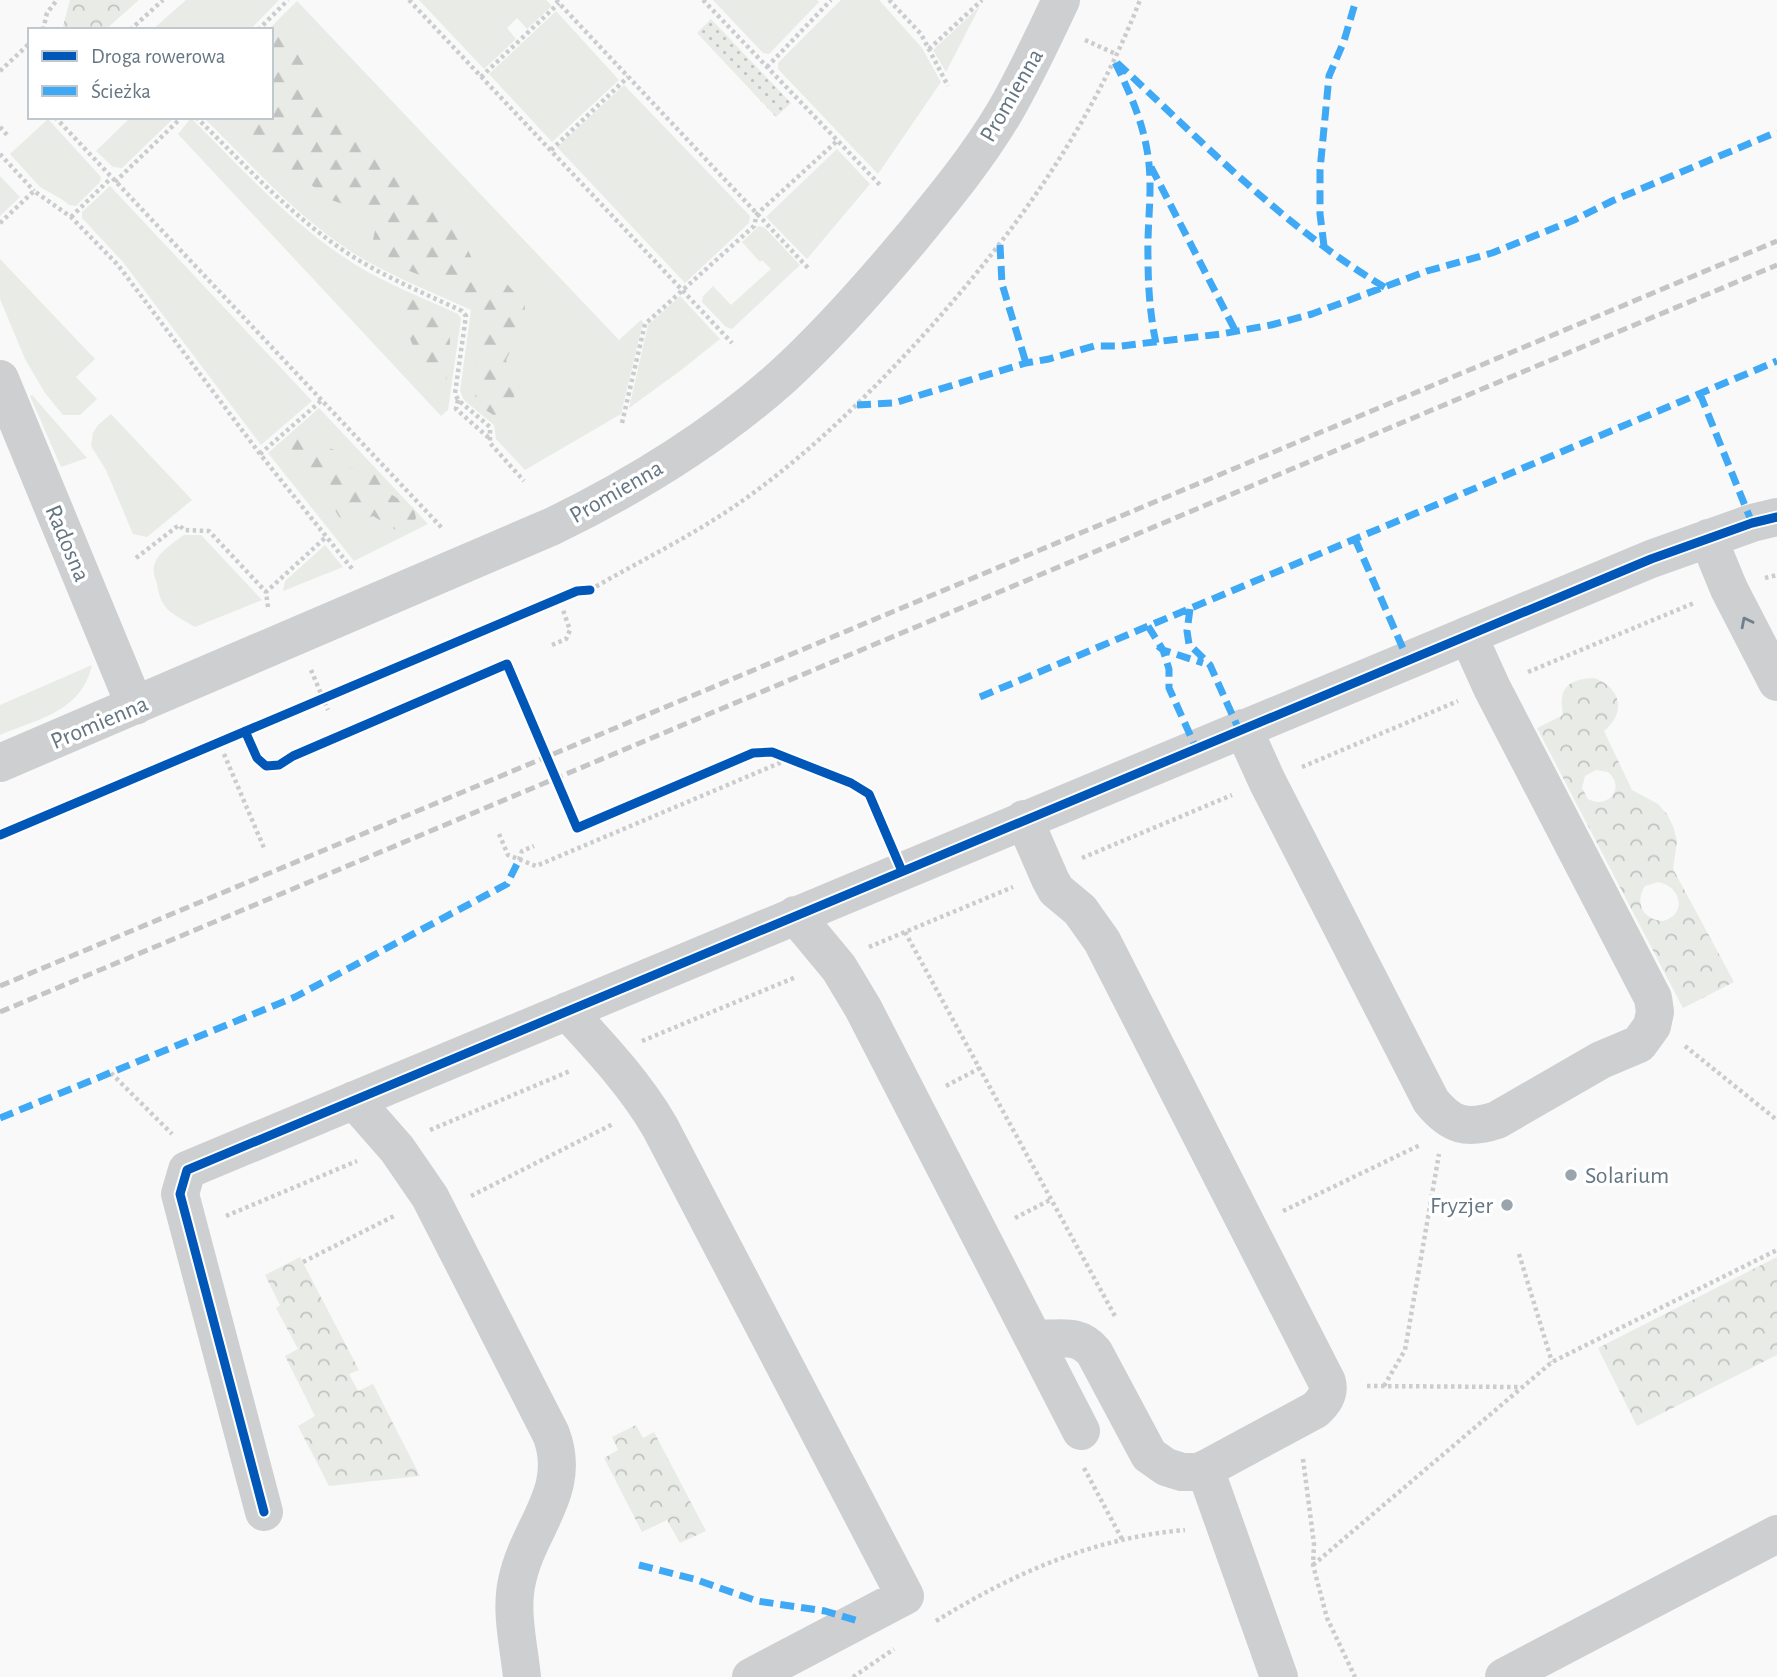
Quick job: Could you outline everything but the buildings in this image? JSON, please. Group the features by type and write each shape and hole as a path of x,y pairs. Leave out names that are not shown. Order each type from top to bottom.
{"street":[{"name":"Promienna","path":"0,763 509,546 584,511 644,477 702,439 756,398 832,328 878,278 964,172 1003,116 1061,0"},
{"name":"Radosna","path":"0,379 135,706"},
{"path":"264,1512 180,1194 187,1170 1024,819 1769,512"},
{"path":"1708,538 1729,589 1777,682"},
{"path":"1243,728 1267,781 1432,1101 1441,1113 1453,1122 1452,1129 1497,1120 1601,1060 1639,1044 1652,1026 1655,1012 1653,998 1492,688 1468,635"},
{"path":"1024,819 1056,890 1080,910 1102,941 1329,1390 1322,1404 1315,1410 1200,1472 1182,1472 1166,1467 1149,1455 1094,1352 1086,1343 1077,1338 1034,1338"},
{"path":"795,915 834,962 863,1008 1077,1424"},
{"path":"568,1011 648,1106 681,1163 905,1596 751,1677"},
{"path":"354,1100 393,1146 434,1204 558,1452 558,1473 553,1491 526,1551 517,1581 515,1603 522,1677"},
{"path":"1205,1469 1279,1677"},
{"path":"1504,1677 1777,1534"}],"path":[{"path":"43,28 47,13 57,0"},
{"path":"132,28 163,0"},
{"path":"260,28 288,0"},
{"path":"409,0 732,342"},
{"path":"703,0 880,185"},
{"path":"766,66 831,0"},
{"path":"889,0 921,34 948,86"},
{"path":"929,49 982,0"},
{"path":"577,591 590,590 661,552 730,510 811,448 882,380 959,296 1017,223 1066,152 1114,60 1140,0"},
{"path":"481,77 557,2 809,269"},
{"path":"0,71 28,45"},
{"path":"551,150 628,78"},
{"path":"57,119 442,527"},
{"path":"71,217 180,119"},
{"path":"197,119 302,219 331,242 386,275 462,311 466,316 455,393 458,400 489,427 490,443 524,481"},
{"path":"0,127 8,136"},
{"path":"622,423 646,324 754,226 757,214 837,141"},
{"path":"0,154 34,191 71,217 118,265 260,454 354,570"},
{"path":"0,223 34,191"},
{"path":"260,454 322,400"},
{"path":"136,558 179,525 184,530 209,531 267,592 268,607"},
{"path":"267,592 326,537"},
{"path":"190,1231 1729,589 1777,575"},
{"path":"552,645 566,639 570,630 563,610"},
{"path":"312,703 336,693"},
{"path":"224,754 264,848"},
{"path":"499,834 508,855 536,866 789,759"},
{"path":"519,860 522,851 534,846"},
{"path":"905,932 1123,1330"},
{"path":"1685,1046 1777,1120"},
{"path":"111,1073 202,1164"},
{"path":"303,1262 648,1106"},
{"path":"1249,1228 1452,1129"},
{"path":"1384,1386 1405,1350 1452,1129"},
{"path":"1313,1565 1552,1362 1777,1250"},
{"path":"1519,1254 1552,1362"},
{"path":"1328,1386 1520,1387"},
{"path":"1298,1419 1314,1544 1313,1565 1327,1618 1355,1677"},
{"path":"1077,1424 1071,1444 1123,1541"},
{"path":"928,1626 1018,1575 1060,1558 1148,1535 1188,1530 1228,1534"},
{"path":"853,1677 896,1647"}],"green space":[{"path":"70,0 139,0 107,28 63,26"},
{"path":"186,0 279,0 252,28 154,28"},
{"path":"419,0 546,0 552,6 527,29 517,18 507,28 516,39 484,69"},
{"path":"713,0 819,2 769,54 763,53"},
{"path":"841,0 879,0 922,48 941,82 878,174 778,69 778,63"},
{"path":"297,1 619,340 641,320 643,322 621,414 525,470 496,439 494,425 464,400 460,391 471,310 383,270 333,239 282,196 205,119 273,119 273,28 270,28"},
{"path":"980,6 946,72 933,50"},
{"path":"556,11 619,80 552,142 489,74"},
{"path":"711,19 791,103 776,117 697,33"},
{"path":"285,31 306,45 305,75 323,106 348,127 377,158 426,193 448,224 461,234 479,275 508,285 525,305 524,323 506,360 515,402 503,421 476,404 474,380 484,310 462,292 397,266 373,240 379,212 368,205 349,206 331,200 268,152 240,119 273,119 273,38"},
{"path":"624,85 750,216 749,223 685,283 557,147"},
{"path":"48,119 101,177 100,182 76,206 69,205 40,187 10,154"},
{"path":"129,119 173,119 122,168 113,167 96,151"},
{"path":"192,119 269,196 333,250 381,279 458,314 461,319 448,410 441,416 178,134"},
{"path":"837,149 870,184 807,259 766,217"},
{"path":"0,176 20,197 0,216"},
{"path":"110,186 312,401 261,445 123,262 82,218 82,212"},
{"path":"759,226 765,228 800,265 732,329 726,327 702,302 703,296 713,286 731,305 771,269 762,260 760,262 742,242"},
{"path":"0,259 95,359 76,377 97,399 80,415 63,415 45,393 25,359 0,299"},
{"path":"405,294 449,322 451,364 446,380 426,367 412,344 405,318"},
{"path":"680,296 720,339 629,408 648,325"},
{"path":"32,395 87,458 61,467 30,396"},
{"path":"319,408 428,524 354,561 268,453"},
{"path":"111,414 192,500 147,537 133,534 106,470 91,446 93,433 98,425"},
{"path":"301,437 336,451 348,467 373,470 387,492 414,508 416,518 410,529 401,533 373,516 356,523 339,517 331,503 331,486 321,472 305,470 292,463 292,442"},
{"path":"184,535 201,535 262,600 195,627 169,610 161,600 154,567 163,551"},
{"path":"325,545 343,567 283,591 285,581"},
{"path":"92,665 87,681 69,703 44,718 0,735 0,705"},
{"path":"1594,678 1603,682 1615,694 1618,702 1616,717 1604,731 1632,790 1658,804 1667,814 1677,841 1673,869 1734,982 1683,1008 1537,728 1563,715 1562,698 1566,687","holes":["1596,770 1608,772 1615,784 1613,795 1603,802 1588,799 1582,788 1585,776","1658,882 1672,889 1679,900 1676,913 1663,921 1650,918 1642,909 1640,898 1645,886"]},
{"path":"300,1257 359,1370 349,1374 358,1391 373,1384 420,1476 329,1486 298,1426 315,1416 285,1356 298,1349 276,1308 280,1305 265,1275"},
{"path":"1777,1257 1777,1355 1637,1426 1598,1348"},
{"path":"636,1425 643,1438 654,1432 706,1531 680,1543 667,1520 642,1532 604,1458 618,1450 612,1437"}],"railway":[{"path":"0,986 1777,241"},
{"path":"0,1012 1777,265"}],"marked path":[{"path":"1324,246 1320,214 1320,170 1329,76 1344,41 1356,0"},
{"path":"1156,343 1148,279 1148,156 1139,118 1114,60 1278,210 1312,238 1386,288"},
{"path":"857,405 894,403 1026,363 1094,346 1121,346 1221,334 1312,314 1427,271 1492,253 1777,132"},
{"path":"1151,167 1236,332"},
{"path":"1000,245 1002,284 1026,363"},
{"path":"980,697 1777,361"},
{"path":"1700,394 1752,523"},
{"path":"1355,539 1408,660"},
{"path":"1190,609 1187,631 1189,644 1210,665 1239,730"},
{"path":"1148,626 1163,650 1169,669 1169,688 1196,748"},
{"path":"1158,646 1203,663"},
{"path":"0,1118 295,997 507,884 519,860"},
{"path":"639,1565 694,1579 757,1601 825,1611 858,1621"}],"cycle path":[{"path":"264,1512 180,1194 187,1170 1651,559 1752,523 1777,517"},
{"path":"0,835 577,591 590,590"},
{"path":"245,731 257,758 266,766 279,765 293,756 507,664 577,828 753,753 772,752 851,783 869,794 902,871"}],"place":[{"name":"Solarium","path":"1571,1175"},
{"name":"Fryzjer","path":"1507,1205"}]}
